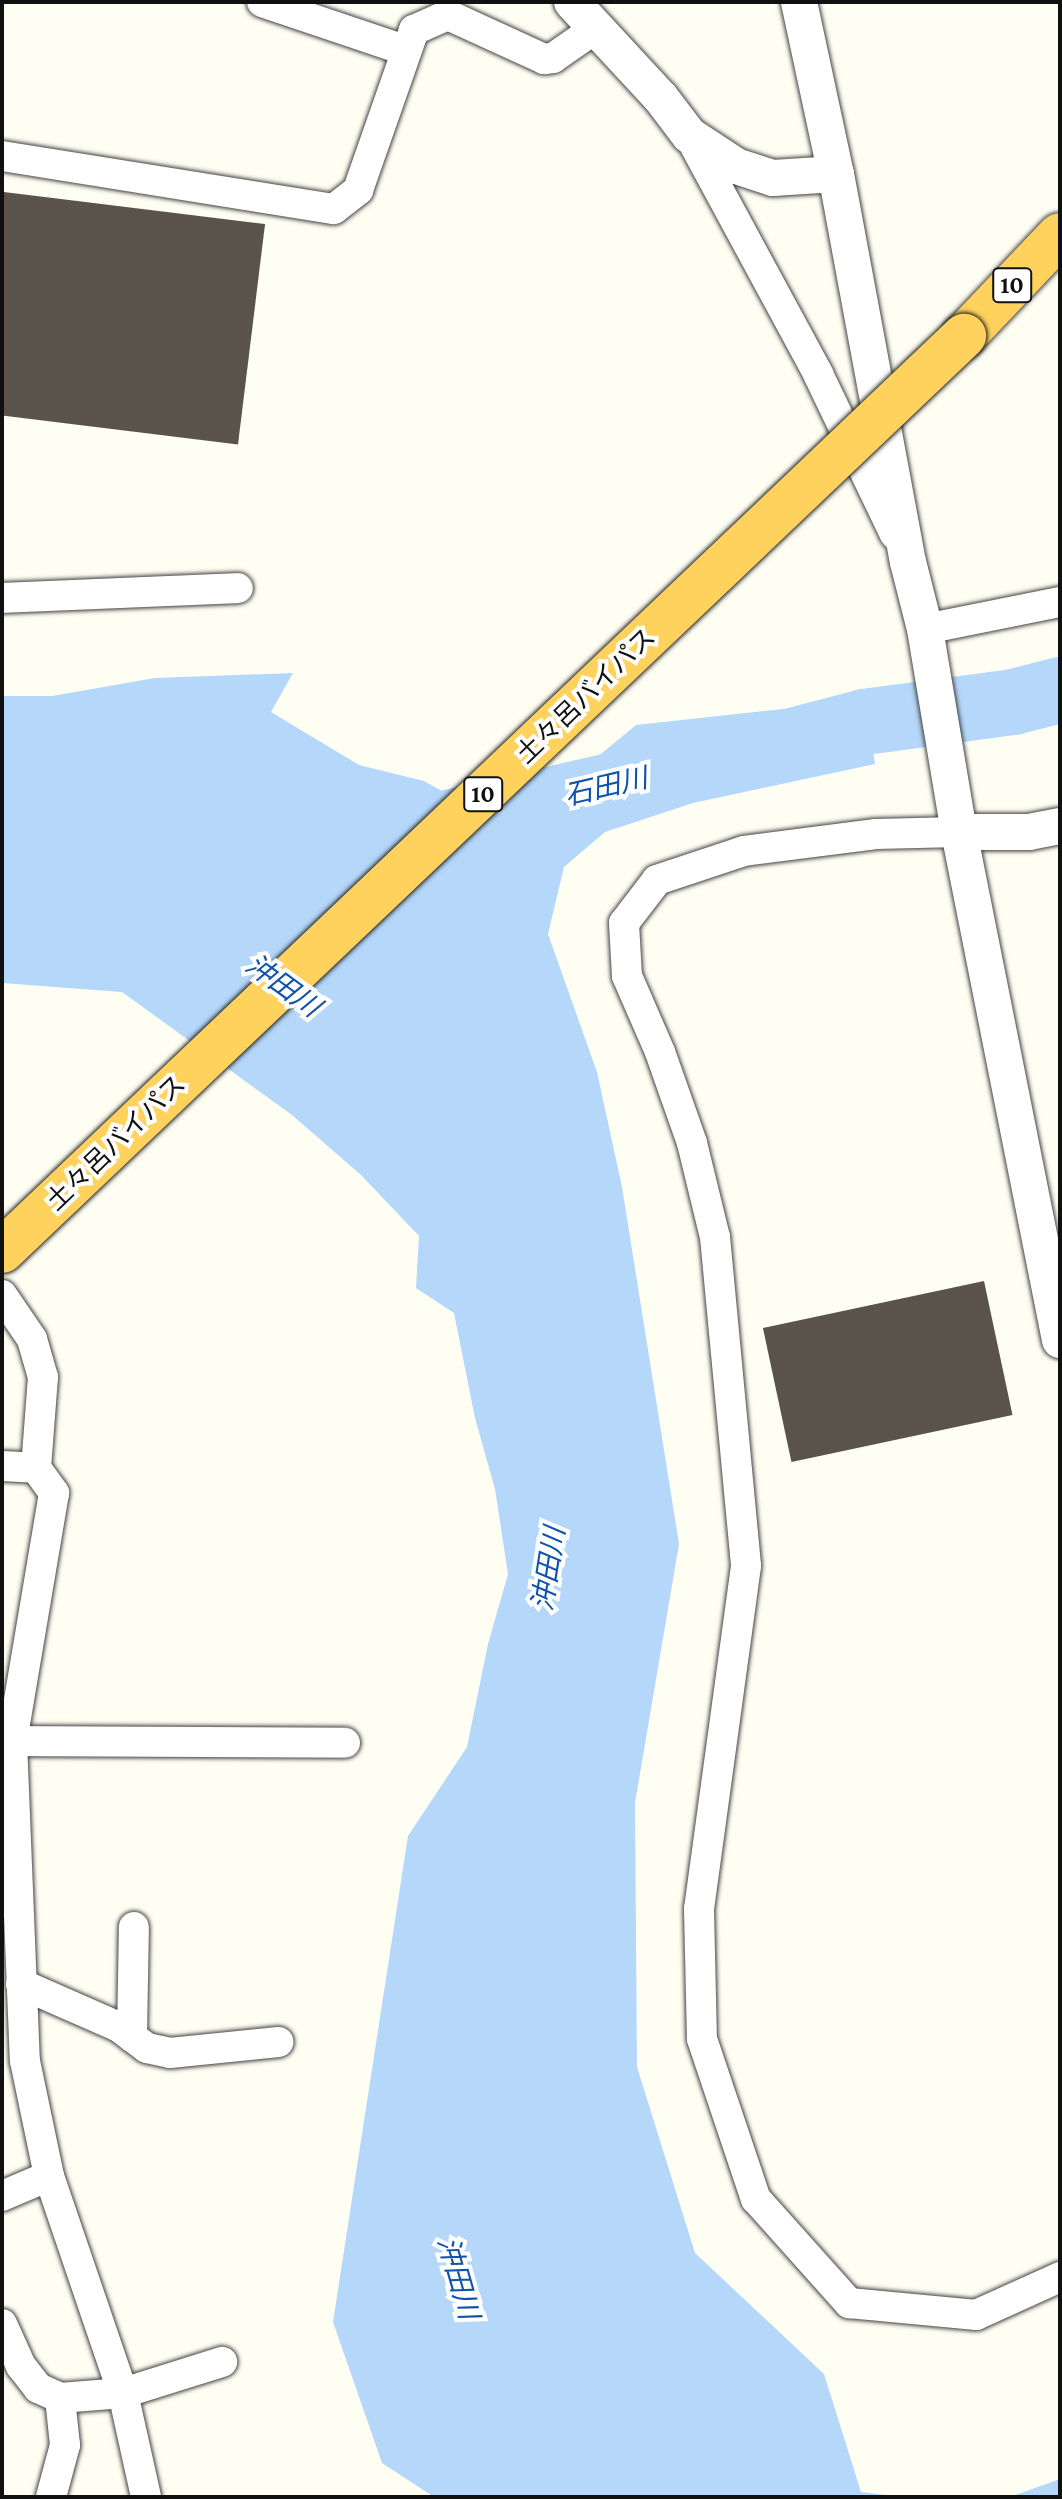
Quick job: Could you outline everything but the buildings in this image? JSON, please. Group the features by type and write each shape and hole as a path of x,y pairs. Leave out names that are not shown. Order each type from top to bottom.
{"highway":[{"name":"土々呂バイパス","path":"2,1251 964,336 1060,235"}],"street":[{"path":"262,2 405,50"},
{"path":"799,2 836,174 908,562 927,642 959,832 1060,1340"},
{"path":"2,156 334,209 358,190 414,30 448,15 544,59 553,58 584,15 661,98 689,135 818,374 908,562"},
{"path":"689,135 736,166 773,178 836,174"},
{"path":"2,598 238,588"},
{"path":"927,642 1060,602"},
{"path":"1060,826 1029,832 876,834 744,851 657,880 624,923 627,976 660,1052 692,1143 715,1237 746,1566 699,1909 702,2039 756,2199 849,2303 976,2315 1060,2277"},
{"path":"2,1295 32,1339 43,1377 36,1468 54,1493 12,1741 25,2061 49,2176 123,2393 146,2497"},
{"path":"2,1466 36,1468"},
{"path":"12,1741 345,1743"},
{"path":"132,2037 134,1927"},
{"path":"21,1984 119,2027 147,2048 170,2053 278,2042"},
{"path":"2,2196 49,2176"},
{"path":"2,2324 21,2366 38,2388 60,2398 123,2393 222,2362"},
{"path":"51,2497 65,2445 60,2398"}],"water":[{"name":"沖田川","path":"293,673 271,712 359,765 424,781 520,835 538,830 579,772 636,725 866,700 875,764 693,803 605,832 564,867 548,934 597,1072 622,1187 679,1544 635,1803 637,2067 695,2253 824,2374 861,2492 903,2497 434,2497 382,2463 333,2322 408,1836 467,1747 488,1644 508,1574 495,1489 475,1418 454,1313 416,1288 419,1236 361,1175 292,1115 122,992 2,983 2,696 52,696 155,678"},
{"path":"1060,2479 1060,2497 1010,2497"}],"waterway":[{"name":"石田川","path":"781,744 864,722 1013,702 1060,690"},
{"name":"石田川","path":"408,832 650,777"}]}
